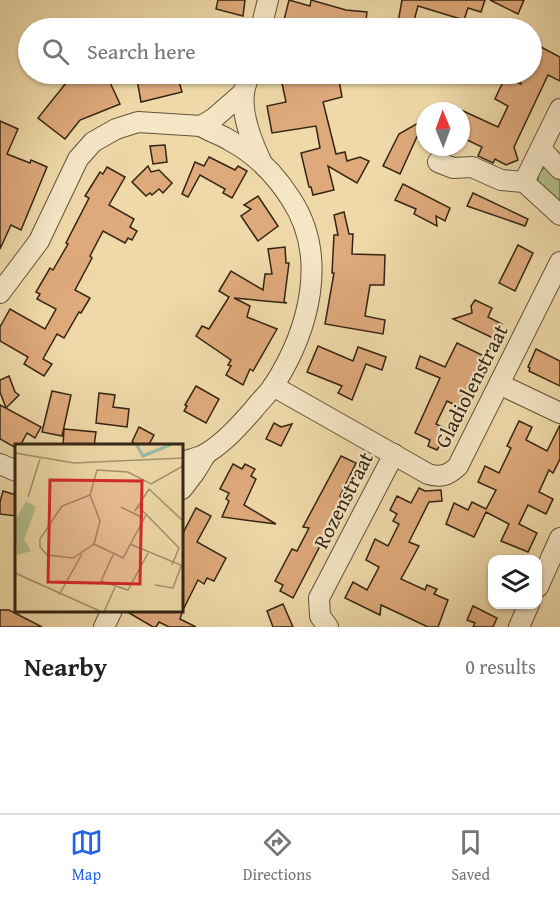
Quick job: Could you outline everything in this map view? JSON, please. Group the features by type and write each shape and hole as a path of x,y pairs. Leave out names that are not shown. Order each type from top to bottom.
{"street":[{"path":"264,18 268,0"},
{"path":"201,126 213,119 245,84"},
{"path":"247,84 247,124 261,161"},
{"path":"524,182 560,110"},
{"path":"0,292 39,241 78,159 93,142 116,129 138,122 201,126 228,139 261,161 293,201 304,223 311,249 310,297 303,323 273,386 224,441 206,454 183,462"},
{"path":"542,150 560,170"},
{"path":"438,162 453,168 472,167 501,180 524,182 560,215"},
{"name":"Gladiolenstraat","path":"394,454 436,477 453,472 560,261"},
{"path":"499,384 560,413"},
{"name":"Rozenstraat","path":"273,386 394,454 319,598 320,616 328,627"},
{"path":"183,488 206,454"},
{"path":"0,464 15,471"},
{"path":"542,576 560,538"},
{"path":"519,627 527,609"},
{"path":"104,627 111,612"}],"green space":[{"path":"544,168 550,169 560,178 560,207 538,184 538,173"}],"building":[{"path":"218,0 245,0 243,16 216,9"},
{"path":"289,0 310,6 311,0 346,10 367,12 366,18 284,18"},
{"path":"402,0 485,0 481,12 468,8 465,18 457,18 418,6 415,18 399,18"},
{"path":"490,0 524,0 518,14"},
{"path":"542,48 560,57 560,81 548,75 514,147 518,160 506,165 495,159 493,163 478,156 482,147 470,141 470,114 498,127 508,106 495,99 502,84 542,84"},
{"path":"65,84 111,84 120,104 80,120 65,139 38,118"},
{"path":"138,84 180,84 182,92 141,102"},
{"path":"282,84 340,84 342,97 323,102 336,154 345,152 347,161 360,157 369,161 357,183 328,166 334,190 313,195 301,153 320,148 316,126 272,133 267,106 286,102"},
{"path":"0,121 18,129 7,154 47,167 21,230 11,225 0,249"},
{"path":"416,124 416,139 400,174 383,166 399,134"},
{"path":"165,145 167,162 153,164 150,146"},
{"path":"209,157 235,170 238,166 247,171 232,198 223,193 225,189 200,175 188,197 182,194 195,162 204,166"},
{"path":"148,166 151,172 159,170 172,183 163,193 159,189 152,195 150,193 146,196 132,182"},
{"path":"107,167 125,177 109,205 134,219 130,227 137,231 132,240 128,238 125,243 103,231 75,290 90,298 64,338 57,334 43,359 52,364 44,376 24,364 28,357 0,341 0,327 10,309 45,329 56,309 37,299 40,294 36,292 50,268 53,270 68,244 66,243 89,198 85,196 100,172 103,174"},
{"path":"403,184 450,208 445,221 436,216 437,226 414,214 416,209 395,200"},
{"path":"473,193 528,219 525,226 467,206"},
{"path":"258,196 278,226 258,241 241,216 251,209 244,205"},
{"path":"344,212 349,234 353,234 352,254 385,255 384,285 370,285 365,316 385,320 383,334 325,324 334,273 332,273 334,235 338,235 334,215"},
{"path":"518,245 533,253 515,291 499,283"},
{"path":"285,247 286,263 289,263 284,302 287,303 234,298 250,306 247,317 277,329 253,371 250,369 243,385 226,375 231,366 228,365 231,360 196,336 202,326 209,329 229,297 219,291 231,271 263,290 265,274 272,274 268,249"},
{"path":"475,300 492,308 488,317 502,324 495,339 453,319 472,313 471,306"},
{"path":"457,343 484,356 459,407 447,401 436,424 450,431 442,446 440,445 437,450 428,446 430,440 415,433 440,378 416,368 420,356 445,367"},
{"path":"318,346 353,361 358,347 386,357 382,370 366,364 352,400 338,393 342,386 307,372"},
{"path":"536,349 560,361 560,386 529,371 528,367"},
{"path":"9,376 15,392 19,395 6,408 0,392 0,380"},
{"path":"196,386 219,399 206,423 184,411"},
{"path":"52,391 71,395 62,436 42,432"},
{"path":"99,393 115,395 113,407 129,409 127,427 96,423"},
{"path":"0,405 41,427 35,438 27,433 21,444 15,444 15,447 0,439"},
{"path":"519,421 532,427 526,440 547,451 560,425 560,459 553,473 549,470 539,492 553,499 546,514 528,505 519,524 537,533 528,552 501,541 509,524 486,512 474,537 446,524 454,503 468,510 472,502 486,509 496,490 478,482 485,466 499,473 511,448 507,446"},
{"path":"274,423 281,427 292,424 281,446 266,439"},
{"path":"139,427 154,435 149,444 132,442"},
{"path":"64,429 96,432 94,444 63,444"},
{"path":"341,456 356,463 340,496 343,499 334,519 293,598 280,591 283,585 275,581 292,549 297,551 309,528 303,527"},
{"path":"233,464 242,469 245,464 255,469 251,476 256,479 244,505 276,524 222,517 229,501 226,499 229,493 220,489"},
{"path":"419,488 425,491 441,490 442,501 429,502 409,542 419,546 401,579 425,590 427,585 437,589 434,594 448,600 438,627 428,627 381,605 380,615 345,598 353,582 367,590 379,567 366,560 375,539 388,546 399,524 393,521 397,514 390,510 397,496 411,503"},
{"path":"3,491 15,495 15,516 0,514"},
{"path":"196,508 211,516 197,542 226,558 214,581 207,578 204,584 198,580 183,610 183,533"},
{"path":"283,604 293,627 273,627 267,611"},
{"path":"473,606 497,618 493,627 473,627 475,623 467,620"},
{"path":"0,610 9,610 42,627 0,627"},
{"path":"127,612 182,612 180,619 196,627 169,627 159,622 156,627"}]}
